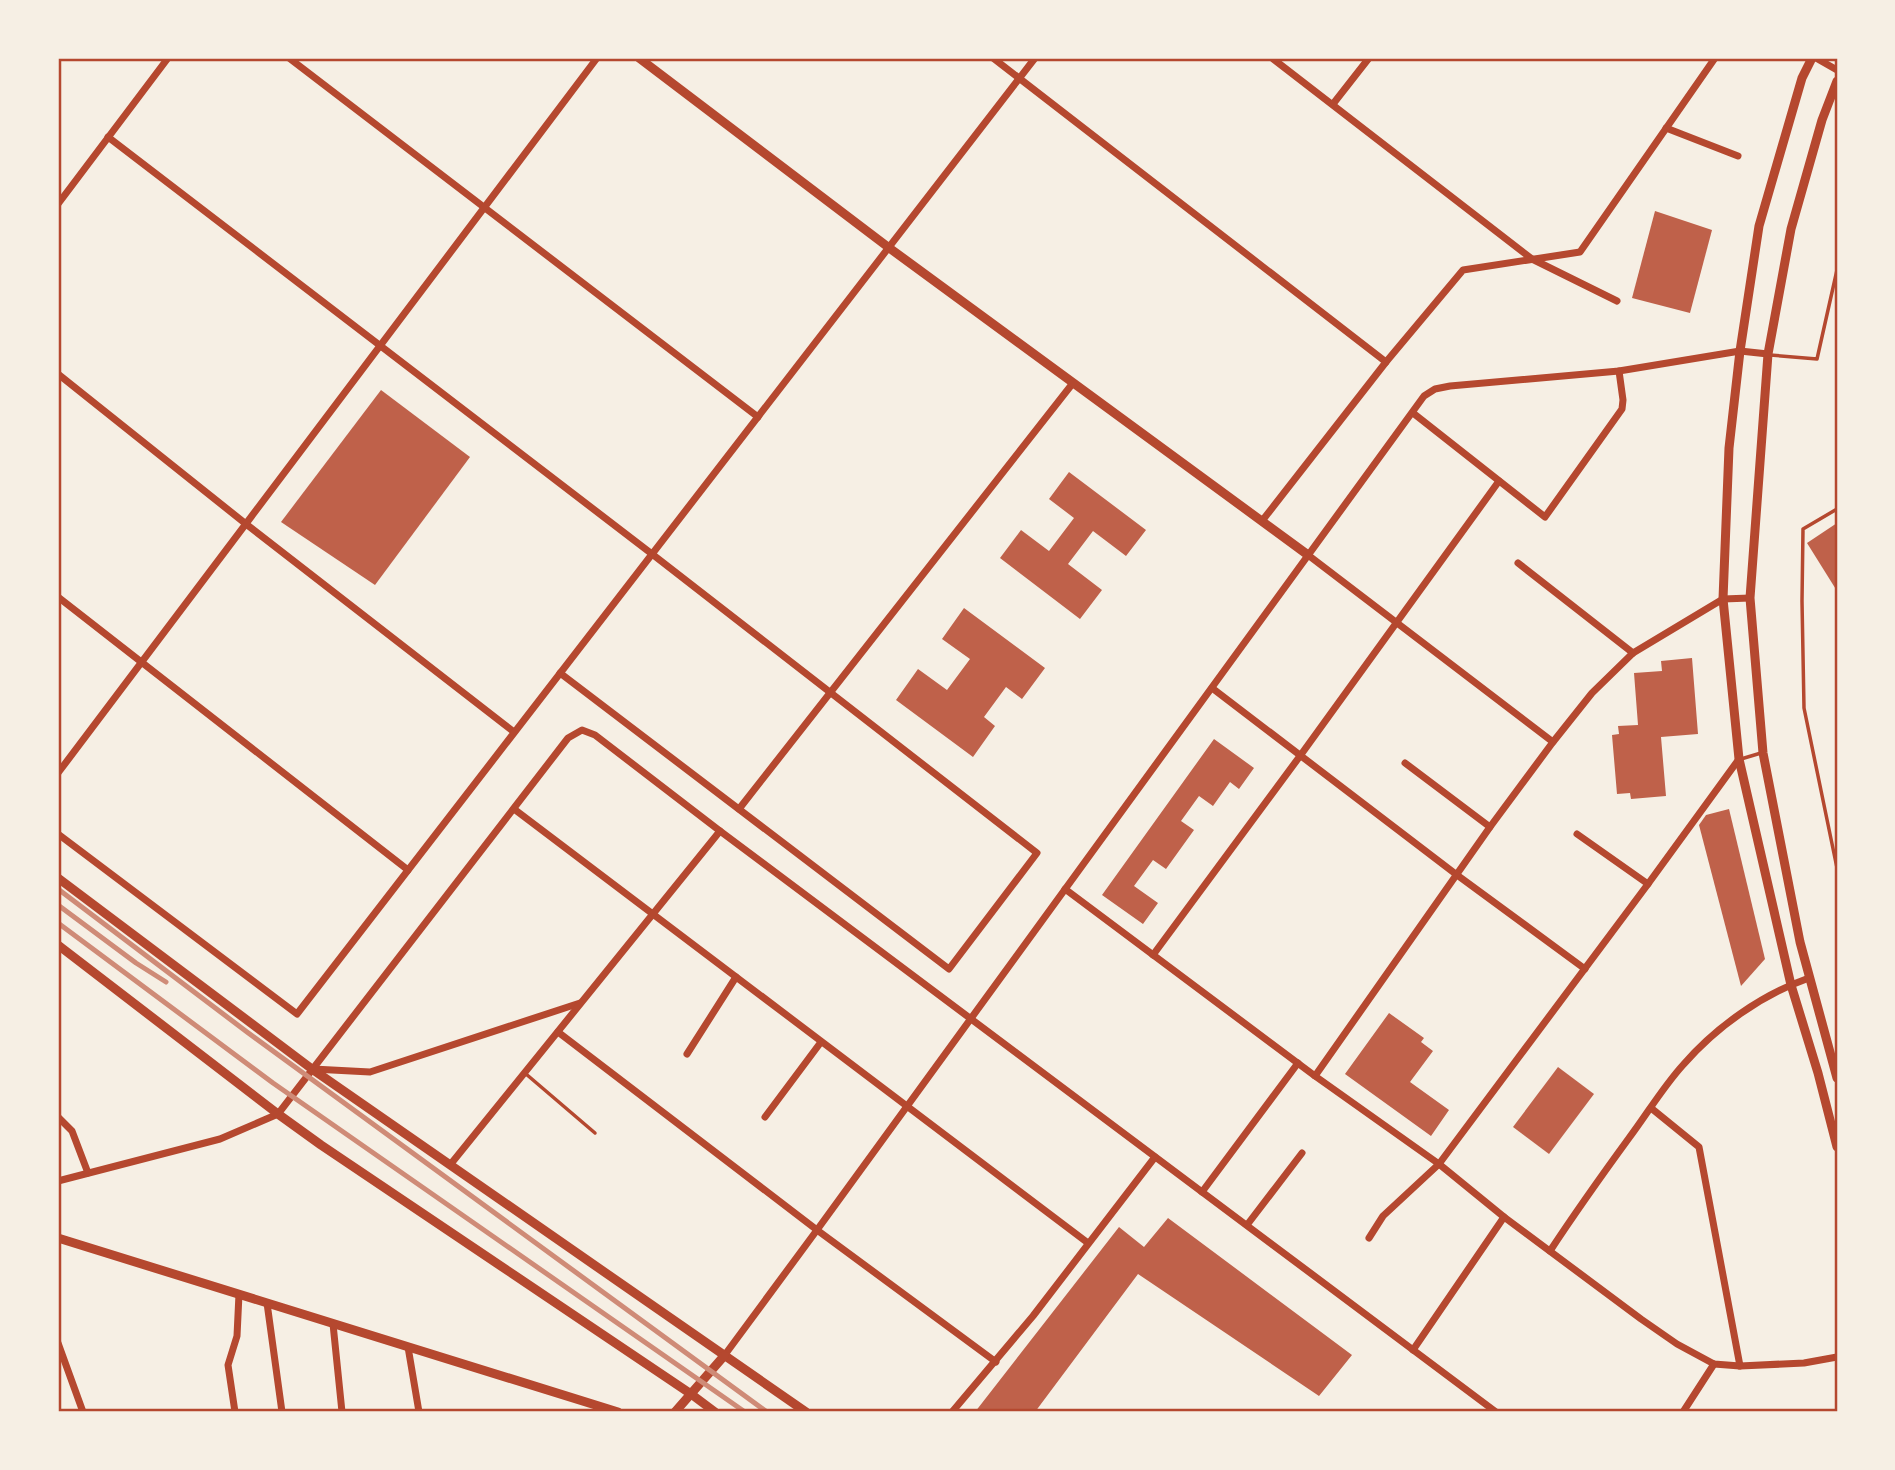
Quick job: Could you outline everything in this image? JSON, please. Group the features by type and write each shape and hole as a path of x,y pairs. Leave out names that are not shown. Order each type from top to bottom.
{"street":[{"path":"58,204 168,58"},
{"path":"289,58 758,417"},
{"path":"58,773 597,58"},
{"path":"639,58 888,247 1262,520 1553,742"},
{"path":"993,58 1386,362"},
{"path":"58,834 297,1014 1035,58"},
{"path":"1272,58 1532,259 1617,301"},
{"path":"1333,104 1369,58"},
{"path":"1262,520 1386,362 1463,270 1580,251 1715,58"},
{"path":"1837,70 1814,58 1802,78 1759,226 1728,448 1723,599 1739,759 1791,985 1837,1147"},
{"path":"1837,81 1822,120 1791,229 1768,354 1750,598 1763,753 1800,942 1837,1077"},
{"path":"1666,128 1738,156"},
{"path":"108,137 1037,853 949,969 560,673"},
{"path":"675,1412 724,1356 817,1230 1424,396 1435,389 1619,371 1740,351 1768,354"},
{"path":"1413,413 1545,517 1622,409 1619,371"},
{"path":"58,374 514,732"},
{"path":"739,809 1073,383"},
{"path":"1153,955 1499,481"},
{"path":"1518,563 1633,653"},
{"path":"58,597 408,870"},
{"path":"1315,1076 1490,827 1592,694 1633,653 1723,599 1750,598"},
{"path":"1212,688 1585,969"},
{"path":"58,1181 220,1139 278,1114 568,738 582,730 595,735 1496,1412"},
{"path":"1370,1238 1383,1216 1439,1164 1739,759"},
{"path":"1405,763 1490,827"},
{"path":"514,809 1088,1243"},
{"path":"450,1165 720,831"},
{"path":"1577,834 1648,884"},
{"path":"58,878 312,1069 806,1412"},
{"path":"1065,889 1315,1076 1439,1164 1504,1217 1677,1344 1714,1364 1740,1366 1804,1363 1837,1357"},
{"path":"58,945 278,1114 715,1412"},
{"path":"687,1054 736,977"},
{"path":"1550,1251 1584,1199 1682,1065 1720,1029 1762,1000 1809,978"},
{"path":"312,1069 370,1072 581,1003"},
{"path":"558,1032 817,1230 996,1362"},
{"path":"765,1117 821,1042"},
{"path":"1202,1192 1298,1063"},
{"path":"1651,1108 1699,1147 1740,1366"},
{"path":"58,1117 72,1131 89,1173"},
{"path":"1247,1225 1302,1153"},
{"path":"952,1412 996,1362 1155,1157"},
{"path":"1413,1350 1504,1217"},
{"path":"58,1238 618,1412"},
{"path":"235,1412 228,1365 237,1336 239,1294"},
{"path":"267,1303 282,1412"},
{"path":"333,1324 342,1412"},
{"path":"58,1343 83,1412"},
{"path":"408,1347 419,1412"},
{"path":"1683,1412 1714,1364"}],"lane":[{"path":"1768,354 1817,359 1837,270"},
{"path":"1837,509 1803,529 1801,601 1804,708 1837,868"},
{"path":"1739,759 1763,753"},
{"path":"525,1072 595,1133"}],"building":[{"path":"1655,211 1712,230 1690,313 1632,298"},
{"path":"381,390 470,457 375,585 281,522"},
{"path":"1069,472 1146,530 1126,556 1093,531 1068,564 1102,590 1080,619 1000,558 1021,530 1049,551 1074,518 1049,499"},
{"path":"1837,523 1837,591 1807,543"},
{"path":"964,608 1045,668 1022,699 1006,687 984,717 995,726 973,757 896,700 918,669 947,690 970,659 942,639"},
{"path":"1692,658 1698,734 1661,737 1666,796 1631,799 1630,793 1617,794 1612,735 1619,734 1618,726 1638,725 1634,673 1662,671 1661,661"},
{"path":"1214,739 1254,768 1239,789 1230,782 1213,806 1199,796 1181,821 1194,830 1166,869 1153,860 1134,886 1158,903 1143,924 1102,895"},
{"path":"1729,809 1765,959 1741,986 1699,825 1706,815"},
{"path":"1389,1013 1424,1038 1421,1042 1433,1051 1410,1082 1449,1110 1431,1136 1345,1074"},
{"path":"1558,1067 1594,1094 1549,1154 1513,1127"},
{"path":"1168,1218 1352,1355 1319,1396 1138,1274 1035,1412 975,1412 1119,1227 1144,1247"}],"railway":[{"path":"58,889 247,1032 767,1412"},
{"path":"58,905 166,982"},
{"path":"58,923 273,1083 745,1412"}]}
